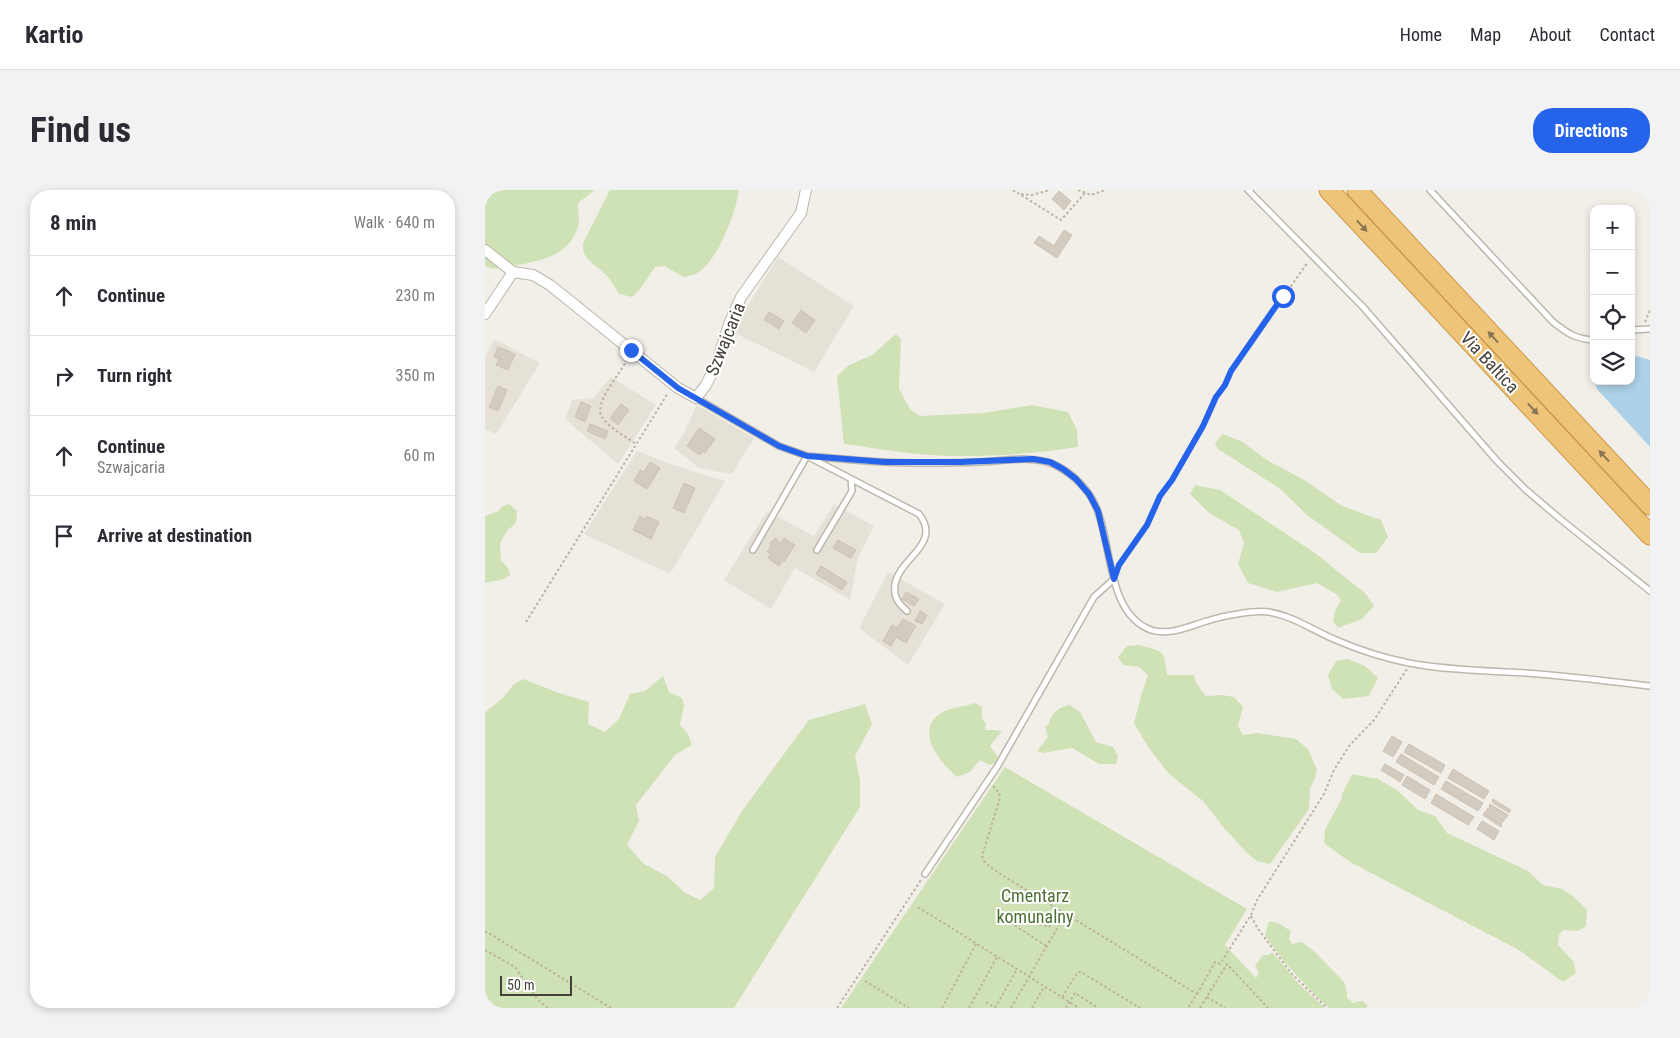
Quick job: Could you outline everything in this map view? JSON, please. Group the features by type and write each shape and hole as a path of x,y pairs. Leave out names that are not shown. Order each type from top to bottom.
{"highway":[{"name":"Via Baltica","path":"1329,190 1650,535"},
{"name":"Via Baltica","path":"1357,190 1650,505"}],"street":[{"name":"Szwajcaria","path":"485,250 513,272 533,276 550,284 673,384 696,398 706,385 717,362 729,324 741,296 758,277 801,213 806,190"},
{"path":"485,314 513,272"}],"lane":[{"path":"1248,190 1363,306 1497,461 1525,489 1650,591"},
{"path":"1430,190 1553,322 1567,333 1582,340 1590,340"},
{"path":"1635,329 1650,329"},
{"path":"696,398 779,446 807,456 919,514 925,522 924,540 899,570 896,581 895,596 899,604 907,611"},
{"path":"807,456 884,462 961,462 1033,459 1050,462 1076,479 1089,494 1098,511 1114,579 1127,612 1136,623 1154,631 1171,632 1210,620 1267,611 1286,616 1336,640 1369,653 1411,663 1650,686"},
{"path":"753,550 807,456"},
{"path":"817,550 851,491 851,479"},
{"path":"925,874 988,781 1094,597 1114,579"}],"path":[{"path":"1013,190 1061,220 1085,193"},
{"path":"1018,193 1031,195 1049,190"},
{"path":"1078,190 1091,195 1105,190"},
{"path":"1114,579 1119,565 1147,525 1160,496 1172,480 1203,426 1216,397 1225,385 1231,371 1313,256"},
{"path":"1642,328 1650,310"},
{"path":"631,350 625,364 601,402 600,410 602,418 636,444"},
{"path":"527,622 673,384"},
{"path":"1188,1008 1215,962 1220,964 1251,915 1257,900 1324,794 1334,770 1349,746 1374,720 1411,663"},
{"path":"988,781 999,793 1000,798 982,856 984,861 1005,877 1197,994"},
{"path":"837,1008 925,874"},
{"path":"918,907 1079,1008"},
{"path":"1046,946 1001,916 1002,914 1049,927 1055,916"},
{"path":"1251,915 1257,929 1291,973 1327,1008"},
{"path":"1011,1008 1062,920"},
{"path":"485,931 611,1008"},
{"path":"942,1008 976,944"},
{"path":"485,950 515,967 538,1000 548,1008"},
{"path":"969,1008 997,957"},
{"path":"1205,1008 1201,1007 1227,964 1268,1008"},
{"path":"986,1002 995,1008 1017,969"},
{"path":"1062,997 1078,972 1081,972 1140,1008"},
{"path":"865,980 909,1008"},
{"path":"1032,1008 1044,987"},
{"path":"1066,1008 1075,993 1098,1008"},
{"path":"1207,997 1225,1008"}],"shaded area":[{"path":"778,257 854,306 814,372 735,333 747,307"},
{"path":"494,339 540,363 496,434 485,429 485,358"},
{"path":"611,377 656,405 618,464 565,419 572,400 593,398"},
{"path":"697,405 754,438 732,474 699,468 674,448 684,433"},
{"path":"637,451 673,465 725,481 670,574 584,534"},
{"path":"834,504 874,526 858,558 850,600 795,568 771,609 724,580 767,511 814,536"},
{"path":"888,572 945,604 908,665 859,628"}],"green space":[{"path":"485,190 595,190 578,203 578,226 573,238 565,247 555,254 531,263 493,269 485,266"},
{"path":"610,190 739,190 725,235 706,266 697,273 684,277 664,266 655,267 632,297 619,294 608,277 591,263 583,249 583,243"},
{"path":"896,334 901,339 899,389 910,409 920,416 984,413 1032,405 1068,412 1077,430 1078,447 1021,454 948,456 844,444 837,376 849,365 872,355"},
{"path":"1222,434 1243,442 1265,459 1306,481 1342,506 1381,520 1388,537 1376,553 1360,553 1307,515 1279,488 1218,449 1215,444"},
{"path":"1195,485 1220,490 1315,553 1366,594 1374,606 1362,619 1338,628 1333,621 1335,611 1341,600 1336,594 1317,583 1277,592 1248,583 1238,564 1244,543 1239,530 1209,513 1190,494"},
{"path":"509,504 517,511 516,523 507,531 500,544 501,560 508,568 510,575 504,579 485,583 485,516 499,511 501,507"},
{"path":"1139,645 1161,653 1165,660 1167,675 1194,675 1196,683 1206,696 1222,695 1234,697 1243,707 1238,726 1243,735 1257,733 1296,739 1308,749 1317,770 1310,788 1309,809 1270,864 1257,861 1246,852 1203,801 1169,774 1148,747 1134,723 1148,675 1139,667 1123,665 1118,657 1127,646"},
{"path":"1348,659 1365,666 1378,678 1369,696 1343,699 1332,689 1328,675 1336,661"},
{"path":"663,676 669,692 682,698 684,706 680,725 688,734 692,745 675,755 636,805 639,821 627,845 644,864 667,876 684,892 700,900 714,888 715,857 742,811 809,720 865,704 872,724 855,756 860,780 860,807 734,1008 485,1008 485,712 502,699 514,684 523,679 589,702 588,724 605,732 619,719 630,694 645,691"},
{"path":"975,703 982,707 982,718 986,724 985,730 1002,731 990,746 998,757 996,762 990,765 980,760 970,772 957,777 938,755 933,746 929,729 933,720 941,713 949,709"},
{"path":"1070,705 1080,712 1096,742 1113,747 1118,756 1116,764 1099,764 1072,748 1043,753 1037,751 1048,737 1045,726 1048,726 1053,714 1061,708"},
{"name":"Cmentarz komunalny","path":"1005,767 1247,909 1225,945 1256,978 1259,973 1255,966 1263,955 1269,955 1272,952 1299,984 1325,1008 841,1008"},
{"path":"1352,774 1378,779 1398,791 1418,810 1435,816 1447,833 1528,871 1543,885 1562,889 1573,896 1587,910 1586,926 1578,931 1563,930 1559,935 1558,945 1574,962 1576,973 1563,982 1519,950 1350,862 1324,843 1325,830"},
{"path":"1269,921 1278,923 1291,931 1289,939 1292,944 1302,942 1314,951 1344,982 1347,998 1354,1003 1363,1001 1368,1006 1366,1008 1329,1008 1279,955 1265,935"}],"water":[{"path":"1635,357 1650,360 1650,447 1597,389 1596,385 1635,385"}],"building":[{"path":"1059,191 1071,201 1064,210 1052,199"},
{"path":"1064,230 1072,235 1057,258 1034,243 1039,236 1054,246"},
{"path":"801,310 815,320 806,333 792,323"},
{"path":"769,312 784,321 779,329 764,320"},
{"path":"498,347 515,354 508,370 496,365 499,359 494,357"},
{"path":"498,386 507,390 498,411 489,407"},
{"path":"581,402 591,406 585,422 575,417"},
{"path":"621,404 629,410 618,425 610,418"},
{"path":"590,424 608,431 605,439 587,431"},
{"path":"699,428 715,439 705,453 703,451 700,455 687,446"},
{"path":"650,462 660,468 647,489 634,481 640,470 644,472"},
{"path":"684,483 695,488 684,513 673,508"},
{"path":"640,516 646,519 647,516 659,522 651,539 633,530"},
{"path":"776,538 780,544 784,538 795,545 784,562 782,561 779,566 768,558 771,554 767,552 771,547 770,543"},
{"path":"838,540 856,550 851,558 833,548"},
{"path":"821,566 847,582 842,590 816,574"},
{"path":"906,592 919,599 914,606 902,599"},
{"path":"920,611 927,615 922,624 915,621"},
{"path":"903,619 916,626 906,643 896,637 891,646 883,641 892,625 897,628"},
{"path":"1392,736 1402,742 1393,757 1383,751"},
{"path":"1409,744 1445,765 1441,773 1404,752"},
{"path":"1401,754 1439,777 1434,785 1396,762"},
{"path":"1385,764 1404,775 1400,782 1381,770"},
{"path":"1453,769 1489,791 1484,799 1448,778"},
{"path":"1407,776 1430,790 1425,799 1402,785"},
{"path":"1446,781 1483,803 1478,811 1441,789"},
{"path":"1436,794 1474,817 1468,825 1431,803"},
{"path":"1493,799 1511,810 1509,813 1492,802"},
{"path":"1490,804 1508,815 1506,818 1489,807"},
{"path":"1488,808 1505,819 1503,822 1486,811"},
{"path":"1485,812 1502,823 1501,827 1483,815"},
{"path":"1482,821 1499,831 1494,840 1477,829"}],"route":[{"path":"631,350 678,388 779,446 807,456 884,462 961,462 1033,459 1050,462 1076,479 1089,494 1098,511 1114,579 1119,565 1147,525 1160,496 1172,480 1203,426 1216,397 1225,385 1231,371 1283,296"}]}
